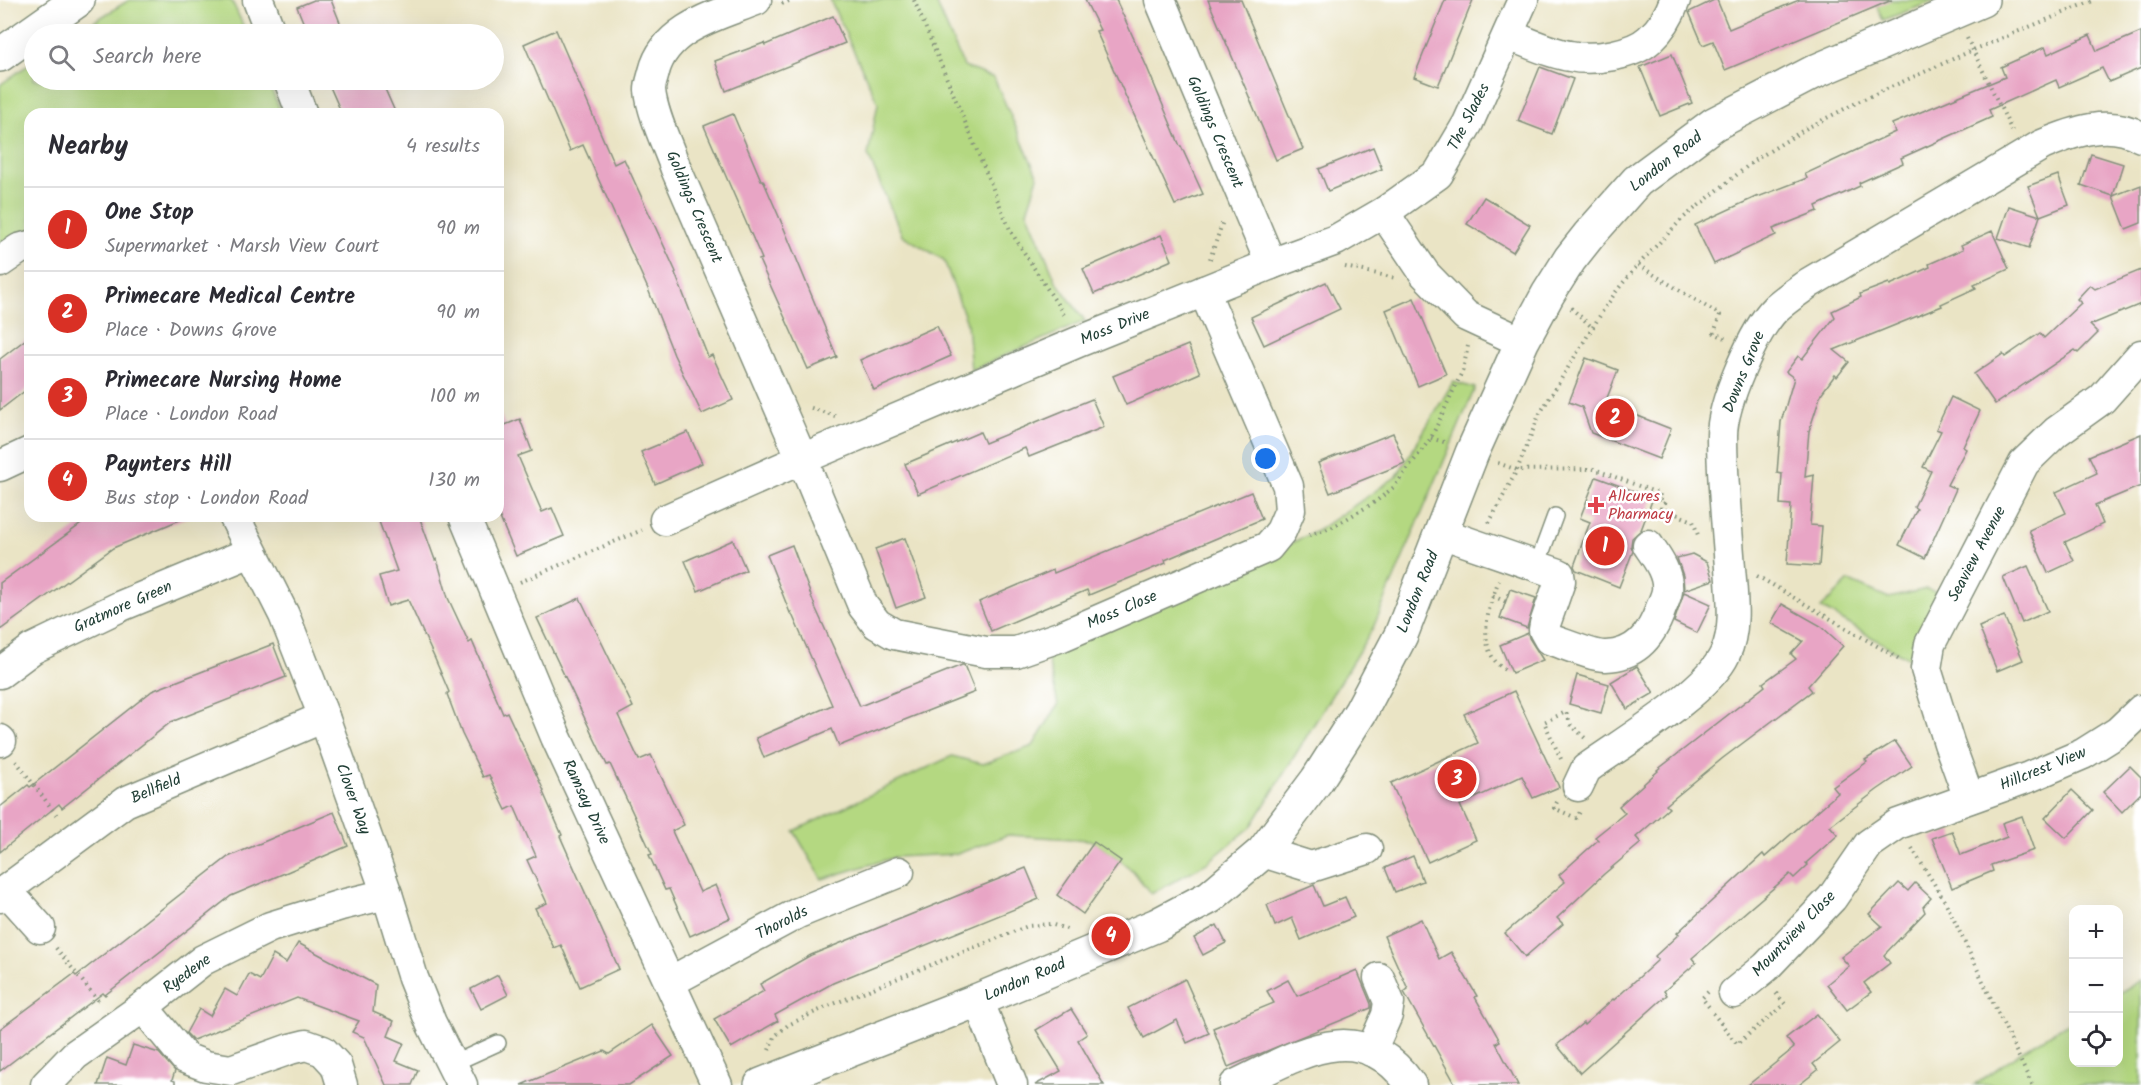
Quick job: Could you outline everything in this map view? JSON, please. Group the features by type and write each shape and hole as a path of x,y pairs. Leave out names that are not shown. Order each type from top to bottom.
{"main road":[{"path":"44,24 78,0"},
{"name":"London Road","path":"761,1085 978,1000 1157,925 1210,897 1263,852 1317,780 1362,711 1401,635 1472,453 1522,342 1570,259 1637,181 1714,124 1816,71 1968,6"},
{"path":"0,55 24,38"}],"street":[{"path":"258,0 267,24"},
{"name":"Goldings Crescent","path":"1160,0 1271,264"},
{"name":"The Slades","path":"1386,211 1438,174 1468,123 1524,0"},
{"path":"1508,35 1570,57 1599,57 1626,53 1649,40 1670,14 1675,0"},
{"name":"Goldings Crescent","path":"768,2 697,24 674,38 657,59 650,88 658,120 676,169 802,459"},
{"path":"293,90 300,108"},
{"name":"Downs Grove","path":"1578,786 1586,769 1683,700 1712,674 1726,653 1731,626 1731,586 1722,434 1729,400 1756,334 1776,309 1809,283 2025,155 2073,132 2103,127 2134,133 2141,137"},
{"path":"1386,211 1392,225 1425,274 1466,316 1522,342"},
{"name":"Moss Drive","path":"665,520 1078,342 1206,280 1271,264 1336,240 1386,211"},
{"path":"0,262 24,248"},
{"path":"1206,280 1288,486 1290,510 1281,531 1268,547"},
{"name":"Seaview Avenue","path":"1969,798 1926,669 1930,644 2024,463 2056,432 2102,399 2141,355"},
{"path":"0,466 24,455"},
{"name":"Moss Close","path":"802,459 862,606 877,624 894,634 935,643 986,652 1016,652 1062,636 1268,547"},
{"name":"Clover Way","path":"237,522 284,615 324,717 387,894 413,978 431,1023 457,1075"},
{"name":"Ramsay Drive","path":"467,522 556,737 717,1085"},
{"path":"1442,533 1559,574 1560,581 1544,630 1549,639 1604,657 1638,647 1647,638 1659,614 1667,590 1662,566 1648,545"},
{"name":"Gratmore Green","path":"0,673 32,649 101,616 251,552"},
{"name":"Hillcrest View","path":"1969,798 2029,777 2084,754 2118,732 2141,710"},
{"name":"Bellfield","path":"40,928 3,894 75,839 125,802 324,717"},
{"name":"Mountview Close","path":"1734,993 1766,967 1832,898 1869,844 1898,824 1969,798"},
{"path":"1263,852 1311,867 1367,849"},
{"name":"Thorolds","path":"670,982 798,913 899,872"},
{"name":"Ryedene","path":"46,1085 75,1055 143,1007 203,960 270,927 341,905 387,894"},
{"path":"1371,1052 1388,1015 1389,1002 1379,978"},
{"path":"978,1000 1012,1085"},
{"path":"143,1007 186,1058 206,1066 231,1070 290,1048 306,1045 323,1051 336,1065 342,1085"},
{"path":"1235,1085 1309,1050 1343,1044 1354,1045 1371,1052 1400,1069 1411,1085"}],"lane":[{"path":"1537,565 1555,516"},
{"path":"457,1075 498,1043"}],"path":[{"path":"768,2 791,0"},
{"path":"914,0 1011,232 1074,330 1078,342"},
{"path":"1476,545 1517,470 1539,415 1568,367 1618,289 1682,219 1755,160 1807,128 1862,100 1973,50 2095,0"},
{"path":"1968,6 1973,50 2025,155"},
{"path":"1206,280 1224,218"},
{"path":"1638,265 1720,315 1714,333 1750,350"},
{"path":"1341,267 1398,279"},
{"path":"1268,547 1331,528 1375,502 1394,487 1431,438 1463,370 1469,341"},
{"path":"802,405 844,420"},
{"path":"1472,453 1517,470 1594,469"},
{"path":"496,592 665,520"},
{"path":"1500,577 1485,623 1487,642 1498,666 1508,672"},
{"path":"1493,596 1506,602"},
{"path":"1873,643 1910,667"},
{"path":"0,741 75,839"},
{"path":"1898,824 1946,903 2032,1085"},
{"path":"777,1052 766,1056 774,1037 788,1025 826,1007 1028,926 1050,924 1073,931"},
{"path":"40,928 117,1026"}],"green space":[{"path":"129,0 229,0 232,1 242,24 90,24"},
{"path":"830,0 935,0 964,67 994,78 1038,177 1027,211 1056,281 1085,321 971,370 967,323 944,260 902,235 868,155 878,103"},
{"path":"1874,0 1937,0 1883,20"},
{"path":"24,68 24,90 271,90 279,108 24,108 24,233 6,240 0,245 0,85"},
{"path":"1453,382 1475,388 1373,628 1251,827 1207,863 1151,894 1134,872 1090,840 1008,835 957,854 895,857 822,879 794,831 952,756 983,764 1033,746 1058,705 1047,655 1317,531 1397,476"},
{"path":"1849,581 1889,598 1926,589 1943,594 1911,660 1821,608"},
{"path":"2141,980 2141,1085 1974,1085 2022,1051 2069,1022 2069,1067 2123,1067 2123,991"}],"building":[{"path":"314,0 331,0 341,24 304,24 297,7"},
{"path":"1085,0 1116,0 1203,194 1175,205 1096,31 1100,30"},
{"path":"1208,0 1241,0 1303,149 1276,160"},
{"path":"1445,0 1473,0 1438,86 1414,77"},
{"path":"1717,0 1729,29 1799,0 1892,0 1725,70 1713,41 1703,45 1689,12"},
{"path":"833,16 845,43 726,91 715,61 764,43 765,45"},
{"path":"556,30 614,164 624,159 676,272 708,357 712,355 733,400 702,414 583,145 570,151 524,44"},
{"path":"2141,32 2141,68 2109,82 2102,68 2059,87 2056,80 1989,110 1992,117 1901,158 1903,163 1816,206 1818,211 1773,229 1776,235 1714,264 1695,225 1758,196 1807,178 1805,174 1895,132 1892,124 2005,77 2001,67 2045,47 2048,54 2090,35 2097,51"},
{"path":"1672,54 1692,103 1660,116 1640,67"},
{"path":"1540,67 1573,79 1552,134 1518,121"},
{"path":"331,90 385,90 393,108 339,108"},
{"path":"733,114 783,226 837,357 808,369 759,260 762,259 704,126"},
{"path":"1373,147 1382,169 1328,191 1319,169"},
{"path":"2091,154 2123,164 2113,196 2081,185"},
{"path":"2058,175 2069,205 2040,216 2028,186"},
{"path":"2141,185 2141,223 2126,229 2113,196"},
{"path":"1484,197 1530,225 1513,252 1467,224"},
{"path":"2009,206 2040,216 2029,248 1998,238"},
{"path":"1992,231 2009,269 1974,285 1976,288 1941,304 1942,306 1834,350 1849,362 1837,377 1835,375 1821,394 1809,431 1805,477 1814,475 1810,525 1822,526 1819,566 1787,564 1791,505 1780,504 1782,474 1777,473 1781,422 1794,378 1786,372 1798,356 1802,359 1835,317 1832,311 1861,297 1860,294 1889,283 1890,285 1930,267 1929,264 1963,249 1961,245"},
{"path":"1161,235 1172,260 1094,294 1083,269"},
{"path":"2141,270 2141,304 2090,325 2098,333 2078,353 2075,350 1995,404 1974,374 2003,354 2005,357 2040,333 2044,338 2081,303 2077,299 2090,285 2095,289"},
{"path":"1326,282 1340,309 1264,345 1251,317"},
{"path":"1414,298 1446,374 1418,386 1386,310"},
{"path":"937,326 951,356 874,390 860,360"},
{"path":"24,341 24,392 0,410 0,359"},
{"path":"1188,345 1200,373 1126,405 1113,376"},
{"path":"1586,358 1618,370 1605,403 1671,429 1659,459 1591,433 1582,407 1569,402"},
{"path":"1951,397 1980,411 1963,447 1966,449 1947,485 1956,489 1925,558 1899,545 1917,509 1914,507 1931,471 1923,467 1941,431 1936,429"},
{"path":"1092,399 1104,427 1029,457 1025,448 918,494 905,464 980,432 985,443"},
{"path":"520,419 532,451 518,456 542,512 552,508 564,536 516,556 502,522 504,522 504,423 505,425"},
{"path":"688,432 702,463 655,484 641,452"},
{"path":"1393,433 1405,463 1330,493 1318,463"},
{"path":"2141,434 2141,486 2095,505 2103,524 2065,542 2074,561 2048,573 2029,530 2066,513 2056,492 2097,473 2089,456"},
{"path":"1596,477 1653,498 1641,530 1632,538 1633,551 1619,587 1576,570 1574,566 1590,522 1580,518"},
{"path":"1251,492 1262,519 1089,595 1087,590 991,631 979,602 1053,570 1054,573"},
{"path":"84,522 175,522 113,548 0,630 0,583"},
{"path":"379,522 421,522 435,560 437,559 448,598 469,643 472,641 503,714 507,712 544,791 562,835 560,836 619,969 580,987 561,945 554,948 535,908 547,903 527,860 536,856 514,806 506,810 489,775 483,777 462,734 447,694 449,692 408,600 388,606 379,576 397,571"},
{"path":"905,538 926,597 896,608 875,549"},
{"path":"733,540 746,570 698,591 685,561"},
{"path":"792,545 816,609 860,706 962,665 964,665 975,692 839,746 832,729 764,758 756,738 832,705 790,613 767,555"},
{"path":"1692,554 1707,562 1713,580 1684,590 1683,576 1677,558"},
{"path":"2028,566 2048,611 2022,623 2003,577"},
{"path":"1510,589 1536,598 1527,628 1500,618"},
{"path":"1684,592 1711,604 1697,633 1674,622"},
{"path":"580,598 633,707 618,715 639,760 651,755 684,825 672,831 700,892 716,885 730,918 690,936 669,889 665,890 649,855 652,854 610,764 607,765 537,618"},
{"path":"1782,604 1821,626 1843,646 1808,686 1812,691 1723,758 1666,805 1669,808 1636,837 1641,843 1557,918 1563,924 1525,957 1505,933 1565,882 1559,875 1598,840 1595,837 1625,813 1619,806 1657,770 1765,686 1763,683 1796,659 1791,654 1803,641 1771,623"},
{"path":"2004,616 2023,660 1997,671 1979,627"},
{"path":"1528,633 1543,660 1512,673 1500,645"},
{"path":"273,644 286,677 171,722 62,808 59,804 0,852 0,807 28,785 30,787 152,691"},
{"path":"1637,666 1654,693 1627,709 1611,682"},
{"path":"1577,675 1609,684 1601,713 1569,704"},
{"path":"1514,691 1559,787 1533,798 1522,776 1460,805 1476,840 1428,862 1391,783 1478,743 1464,714"},
{"path":"1895,741 1912,766 1830,826 1838,835 1806,863 1808,865 1794,878 1790,874 1692,958 1696,963 1664,991 1667,995 1580,1073 1557,1045 1614,1000 1658,960 1655,956 1679,934 1677,933 1763,854 1765,857 1838,793 1833,787 1867,762 1865,760"},
{"path":"2130,766 2141,777 2141,793 2122,812 2103,792"},
{"path":"2072,790 2093,810 2066,838 2045,818"},
{"path":"334,812 348,846 231,896 105,995 103,993 0,1071 0,1029 74,974 76,976 228,857"},
{"path":"2022,816 2034,850 1991,865 1993,871 1952,888 1932,838 1952,831 1961,855 2007,837 2002,823"},
{"path":"1094,842 1121,861 1083,914 1057,895"},
{"path":"1413,856 1423,881 1395,892 1385,868"},
{"path":"1026,868 1039,899 833,983 775,1015 778,1021 731,1048 714,1019 764,991 760,984 811,955"},
{"path":"1899,883 1908,891 1915,883 1931,898 1923,907 1925,912 1884,955 1890,963 1864,983 1871,992 1847,1010 1827,984 1849,966 1841,957 1882,926 1869,914"},
{"path":"1314,885 1323,906 1345,897 1354,917 1301,940 1292,918 1275,926 1267,905"},
{"path":"1421,919 1439,959 1451,952 1477,996 1475,997 1500,1041 1496,1043 1518,1085 1456,1085 1404,992 1408,989 1384,936"},
{"path":"1217,925 1226,943 1203,955 1194,938"},
{"path":"298,943 376,985 373,1012 394,1021 388,1036 404,1043 396,1061 418,1070 412,1085 386,1085 364,1037 352,1032 359,1021 297,998 193,1040 186,1033 199,1009 210,1016 225,989 237,996 249,974 260,980 273,955 286,963"},
{"path":"1357,970 1371,1008 1228,1067 1213,1028 1274,1003 1267,991 1288,980 1297,996"},
{"path":"498,975 508,995 481,1009 471,989"},
{"path":"1185,979 1209,1033 1187,1043 1177,1020 1144,1038 1128,1008"},
{"path":"1071,1009 1087,1034 1078,1040 1104,1085 1035,1085 1061,1071 1036,1030"},
{"path":"1817,1014 1840,1042 1813,1064 1818,1070 1799,1085 1748,1085 1794,1048 1786,1038"},
{"path":"652,1025 673,1056 629,1085 521,1085 604,1051 609,1054"},
{"path":"133,1045 159,1053 175,1071 172,1080 175,1081 175,1085 98,1085 107,1058 126,1065"}],"place":[{"name":"Primecare Medical Centre","path":"1615,418"},
{"name":"Allcures Pharmacy","path":"1596,505"},
{"name":"One Stop","path":"1605,546"},
{"name":"Primecare Nursing Home","path":"1457,779"},
{"name":"Paynters Hill","path":"1111,936"}]}
